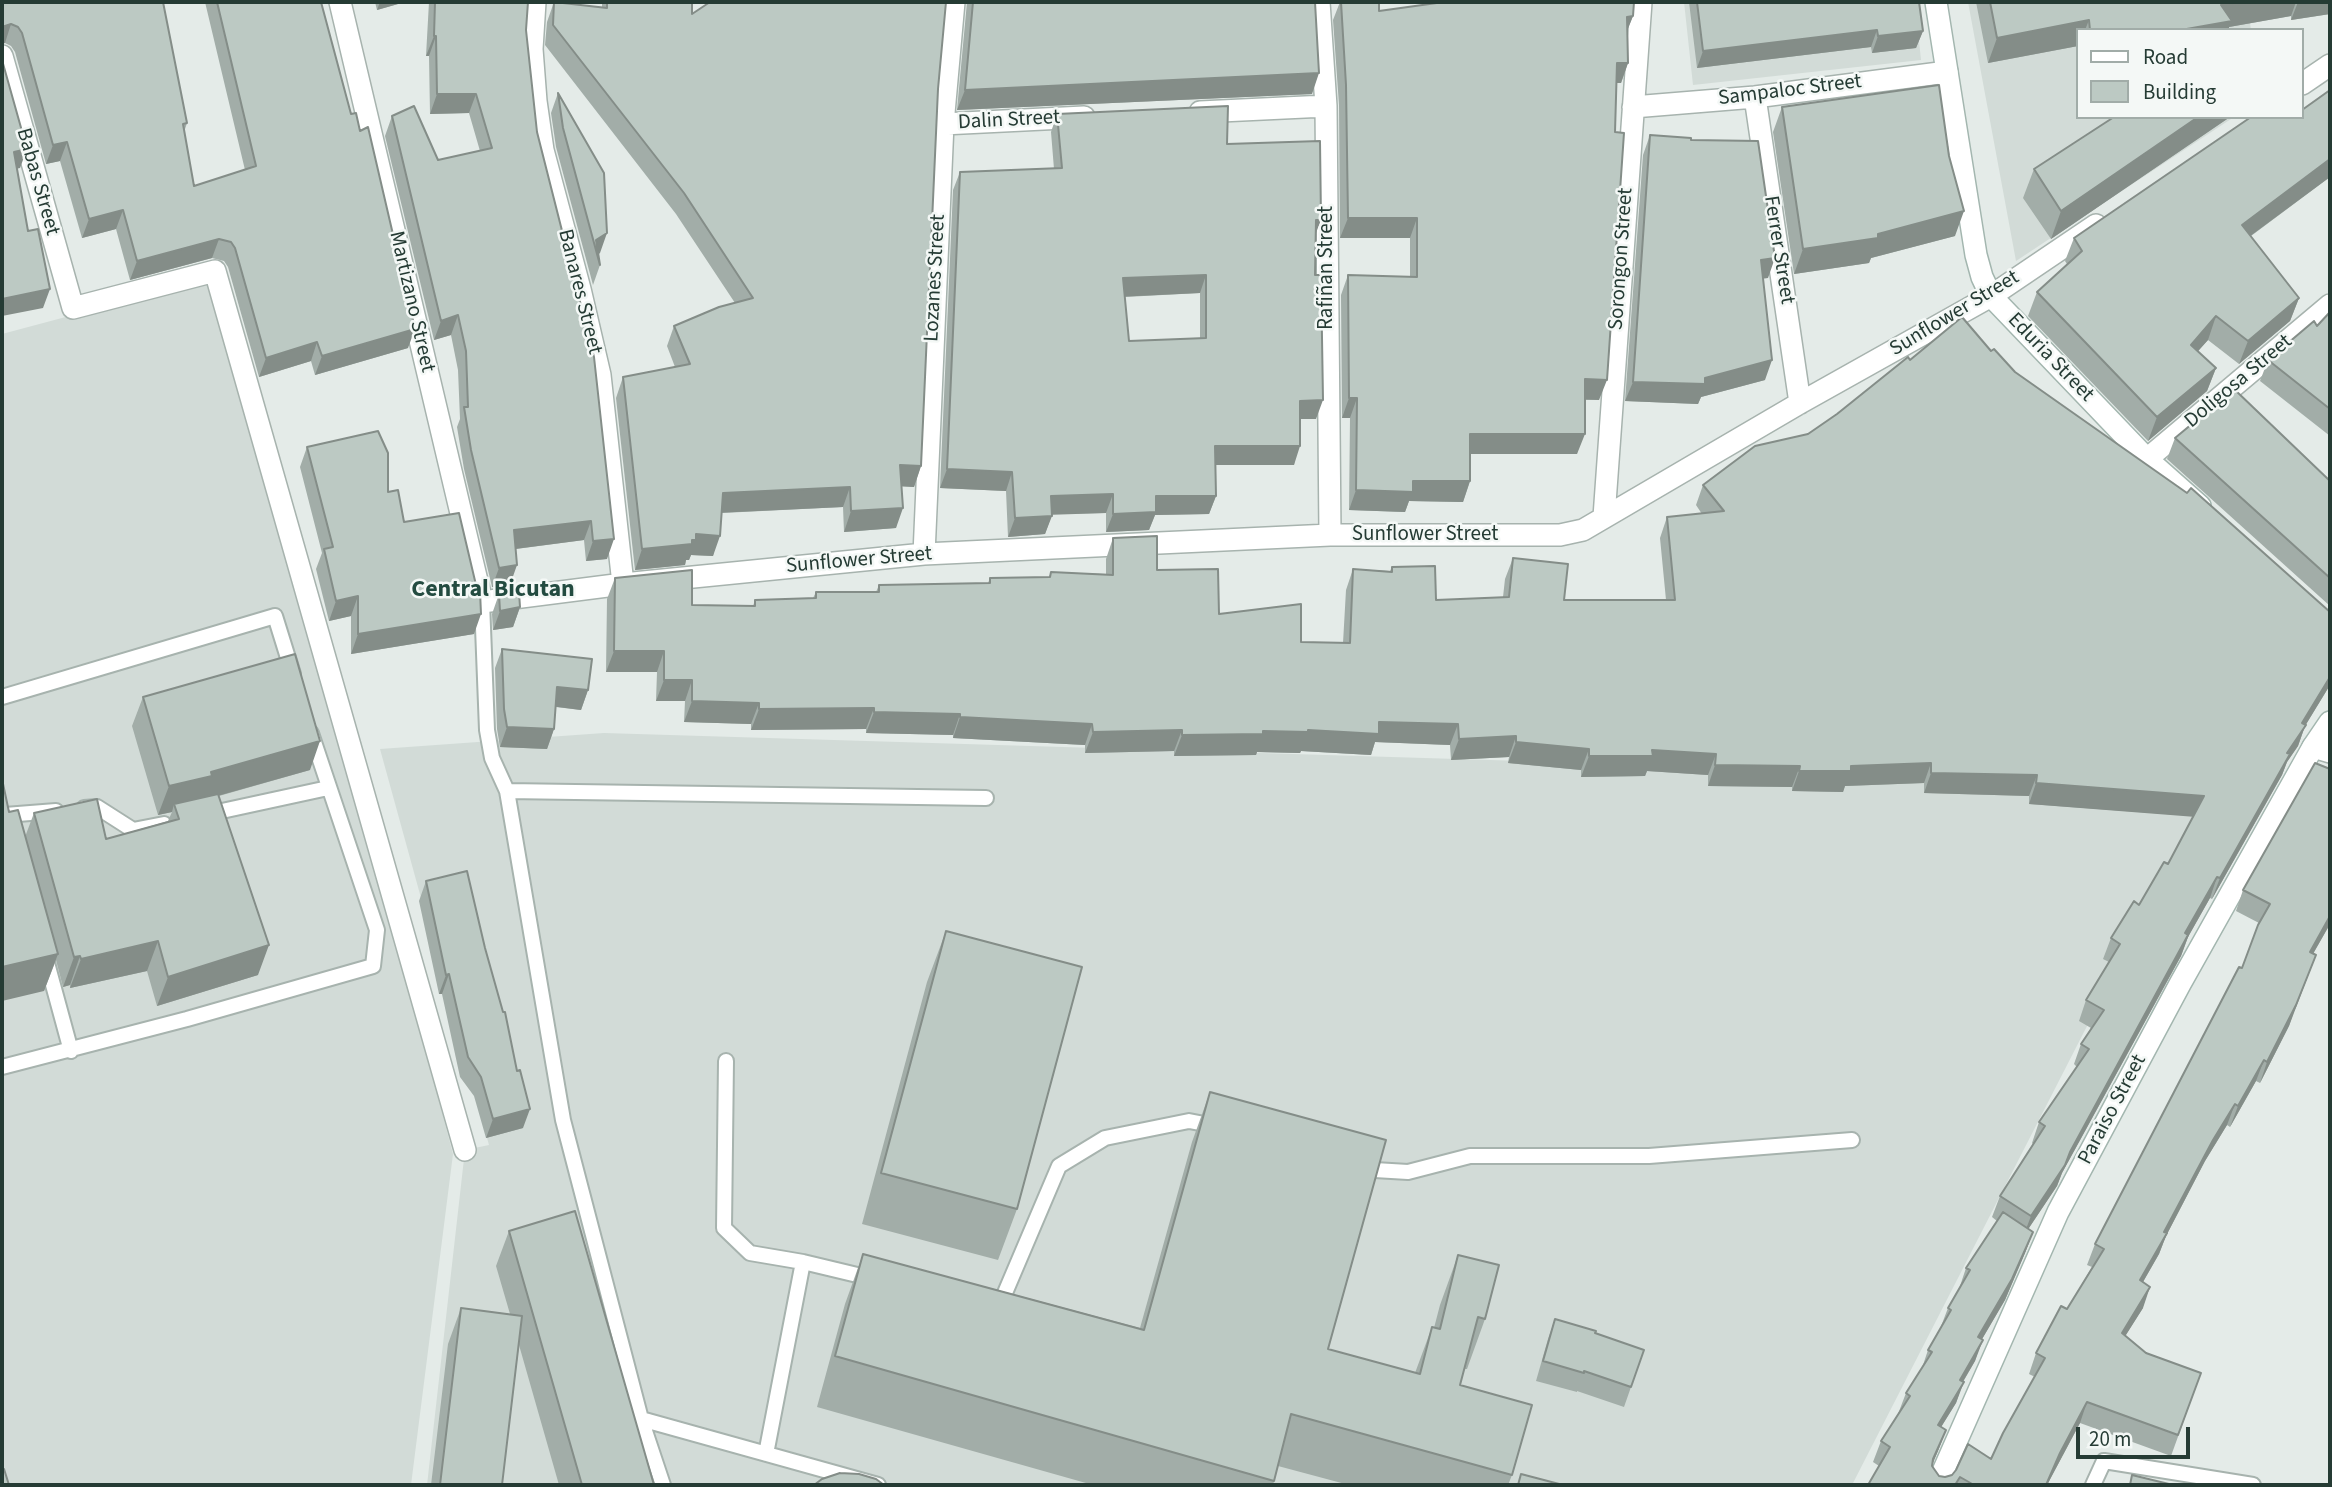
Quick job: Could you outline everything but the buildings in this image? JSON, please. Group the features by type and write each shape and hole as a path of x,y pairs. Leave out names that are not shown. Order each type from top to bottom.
{"street":[{"name":"Martizano Street","path":"340,2 482,602"},
{"name":"Banares Street","path":"535,2 533,49 536,101 543,150 600,375 623,584"},
{"name":"Lozanes Street","path":"924,554 943,124 954,2"},
{"name":"Rafiñan Street","path":"1319,2 1326,106 1330,535"},
{"name":"Sorongon Street","path":"1604,517 1641,2"},
{"name":"Eduria Street","path":"1936,2 1976,255 1991,296 2147,459 2218,523"},
{"name":"Babas Street","path":"2,56 73,308 215,271 465,1150"},
{"path":"2304,83 2330,65"},
{"name":"Sampaloc Street","path":"1633,107 1755,97 1947,72"},
{"name":"Ferrer Street","path":"1755,97 1800,403"},
{"path":"1175,113 1326,106"},
{"name":"Dalin Street","path":"943,124 1107,116"},
{"name":"Sunflower Street","path":"482,602 623,584 924,554 1330,535 1560,536 1583,530 1800,403 1991,296 2117,210"},
{"name":"Doligosa Street","path":"2147,459 2330,305"},
{"name":"Paraiso Street","path":"1937,1485 2059,1212 2180,984 2322,750 2330,722"}],"lane":[{"path":"482,602 487,730 492,758 507,791 563,1120 641,1419 663,1485"},
{"path":"2,696 275,616 295,682"},
{"path":"2,1067 71,1051 373,966 377,930 308,722"},
{"path":"198,816 328,788"},
{"path":"507,791 986,798"},
{"path":"5,816 97,807 133,830 172,822"},
{"path":"42,946 71,1051"},
{"path":"726,1061 724,1228 750,1253 803,1262 895,1284"},
{"path":"999,1308 1059,1166 1105,1138 1189,1121 1225,1128"},
{"path":"1339,1164 1352,1168 1408,1172 1470,1156 1649,1156 1852,1140"},
{"path":"766,1454 803,1262"},
{"path":"641,1419 878,1485"},
{"path":"2093,1485 2104,1461 2253,1485"}],"shaded area":[{"path":"1684,2 1915,2 1921,60 1693,85"},
{"path":"1968,2 2247,2 2251,28 2076,28 2076,119 2231,119 2016,261"},
{"path":"208,279 335,706 453,1154 411,1485 2,1485 2,334"},
{"path":"604,733 2212,782 1852,1485 427,1485 465,1150 489,1145 380,749"}],"district":[{"name":"Central Bicutan","path":"493,591"}]}
